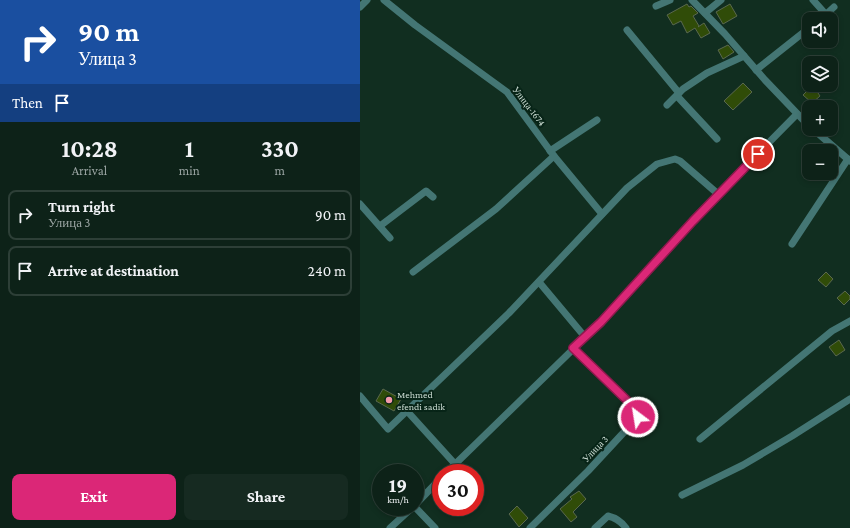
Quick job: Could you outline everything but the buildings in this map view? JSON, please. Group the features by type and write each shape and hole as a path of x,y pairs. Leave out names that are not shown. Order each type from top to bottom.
{"street":[{"path":"360,7 367,0"},
{"name":"Улица-1674","path":"384,0 415,25 507,92 552,154 602,214"},
{"path":"656,6 670,0"},
{"path":"692,0 802,119"},
{"path":"705,13 721,0"},
{"path":"813,0 822,12"},
{"path":"832,12 834,7"},
{"path":"627,30 678,94 717,139"},
{"path":"756,70 802,34"},
{"path":"667,105 678,94 707,73 744,56"},
{"path":"407,411 455,464 601,322 718,194 797,114"},
{"path":"413,272 490,213 552,154 597,120"},
{"path":"792,244 849,160 821,136"},
{"path":"360,396 388,429 451,370 539,282 602,214 644,174 657,164 675,159 684,164 718,194"},
{"path":"380,226 426,191 433,197"},
{"path":"360,204 390,238"},
{"path":"539,282 585,337"},
{"path":"700,439 832,331 850,322"},
{"name":"Улица 3","path":"530,528 588,471 638,417 638,411 573,348"},
{"path":"682,495 743,466 850,399"},
{"path":"424,496 432,487"},
{"path":"390,528 403,516"},
{"path":"424,516 435,528"},
{"path":"596,528 608,516 614,517 626,528"}],"place":[{"name":"Mehmed efendi sadik","path":"389,400"}],"route":[{"path":"638,417 638,411 573,348 601,322 718,194 758,154"}]}
